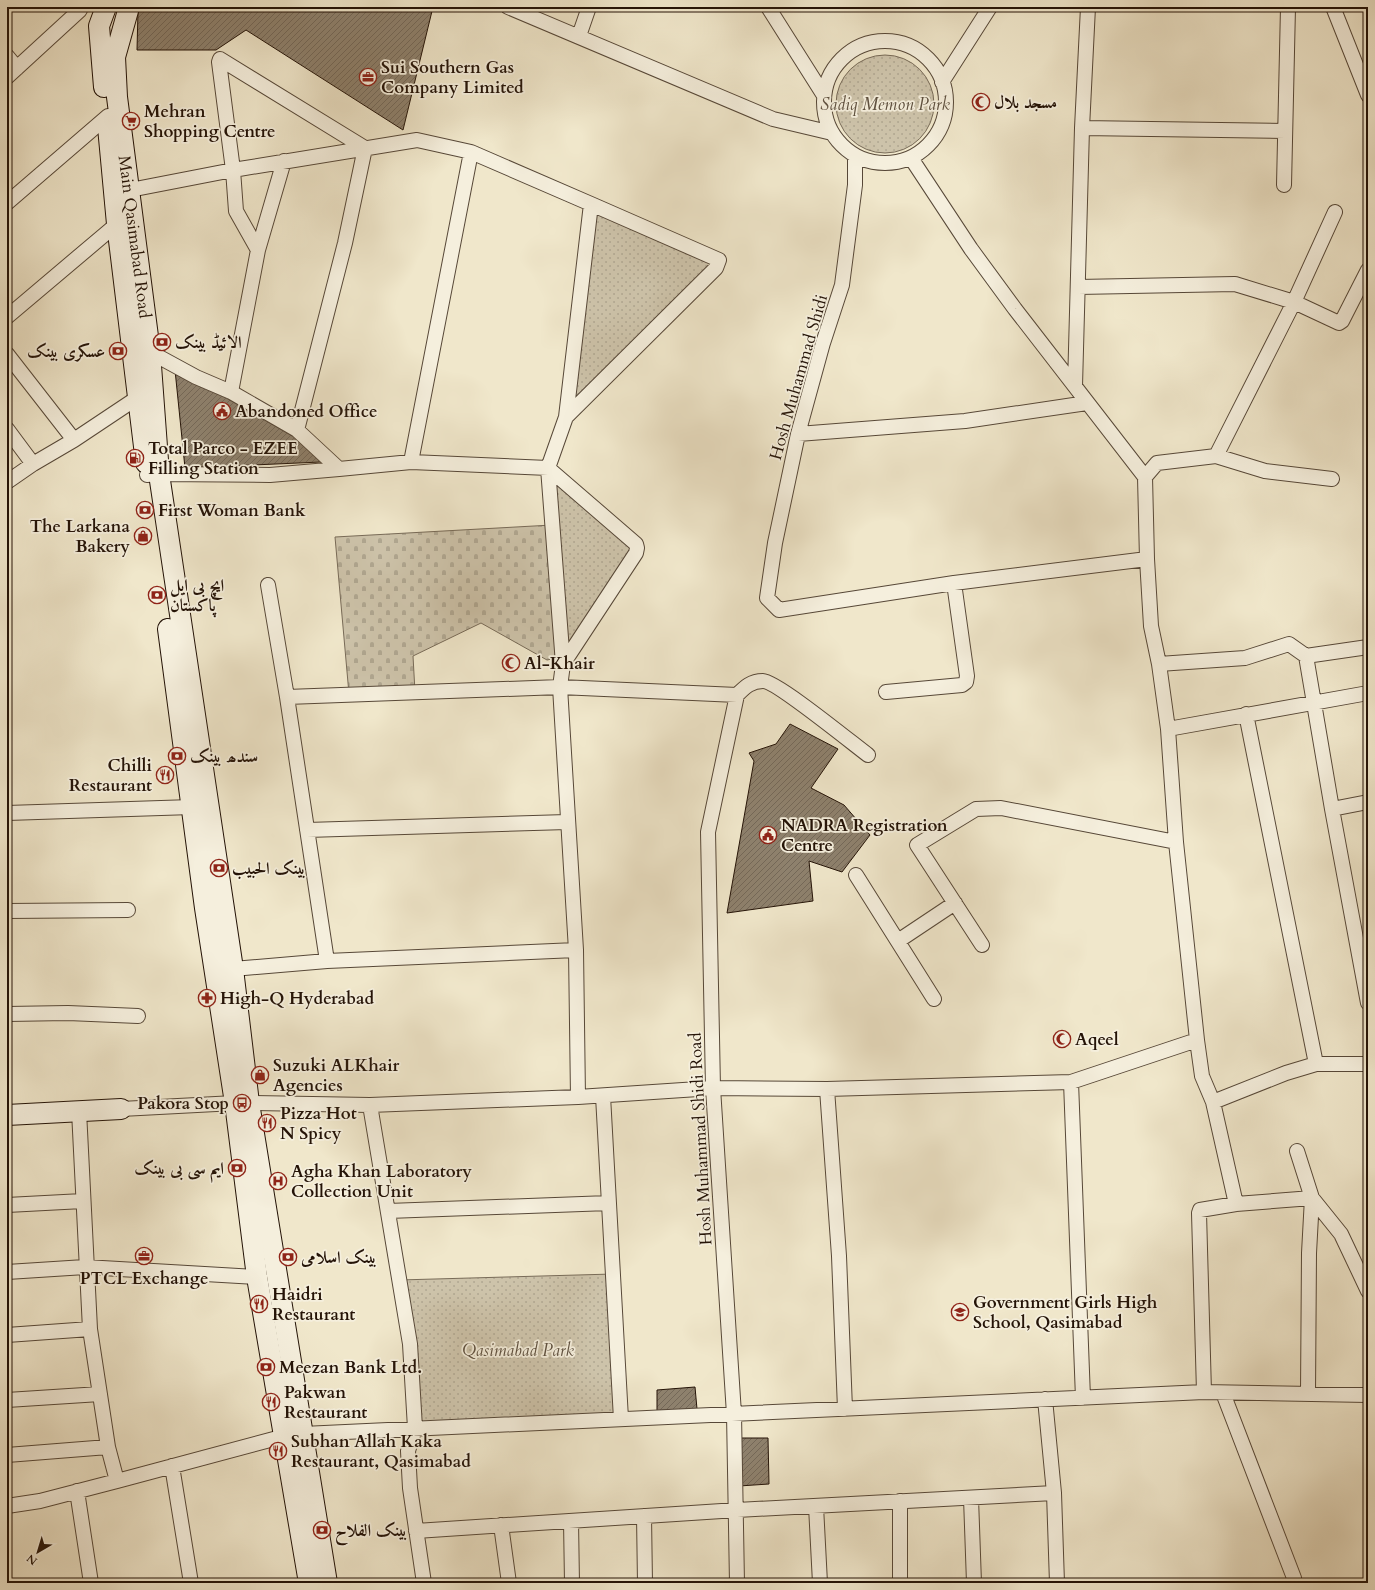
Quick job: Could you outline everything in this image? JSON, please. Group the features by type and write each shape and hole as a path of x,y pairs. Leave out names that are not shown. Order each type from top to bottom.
{"main road":[{"name":"Main Qasimabad Road","path":"106,7 99,26 117,224 145,396 192,808 206,908 242,1103 294,1435 309,1583"},
{"name":"Main Qasimabad Road","path":"129,7 115,57 117,97 150,352 145,396"},
{"name":"Main Qasimabad Road","path":"153,474 232,969 257,1277 327,1583"},
{"path":"7,1115 121,1108"}],"street":[{"path":"508,7 580,36 773,119 832,133"},
{"path":"580,36 589,7"},
{"path":"768,7 823,94"},
{"path":"942,82 990,7"},
{"path":"1075,386 1082,128 1088,7"},
{"path":"1284,185 1288,7"},
{"path":"1333,7 1368,95"},
{"path":"7,77 79,8 99,26"},
{"path":"878,41 898,42 917,50 932,64 942,82 946,104 942,126 934,139 923,150 910,158 892,163 873,162 855,156 842,146 832,133 824,114 823,94 829,75 841,58 858,46 878,41"},
{"path":"7,56 17,68"},
{"path":"258,250 236,211 233,170 219,62 220,59 365,148"},
{"path":"7,204 108,116"},
{"path":"1082,128 1285,131"},
{"path":"130,190 284,161 417,140 471,152 719,260 716,268 566,417"},
{"path":"297,430 345,243 365,148"},
{"path":"411,462 471,152"},
{"name":"Hosh Muhammad Shidi","path":"855,156 855,185 842,284 823,343 798,434 775,543 767,598 779,610 954,583"},
{"path":"910,158 971,249 1087,403 1145,477 1147,559 1151,626 1159,664 1168,729 1176,842 1197,1040 1202,1076 1213,1102 1236,1204"},
{"path":"232,392 258,250 284,161"},
{"path":"578,1097 576,950 567,822 560,687 563,664 548,468 566,417 591,204"},
{"path":"1216,456 1294,302 1335,212"},
{"path":"7,317 117,224"},
{"path":"1078,287 1235,284 1294,302 1339,324 1342,321 1368,270"},
{"path":"150,352 196,377 232,392 297,430 340,468"},
{"path":"7,354 74,440"},
{"path":"7,482 145,396"},
{"path":"798,434 965,421 1087,403"},
{"path":"7,429 34,464"},
{"path":"1145,477 1157,463 1216,456 1265,471 1332,479"},
{"path":"153,474 270,475 411,462 548,468 636,544 637,548 563,664"},
{"path":"886,692 962,685 966,682 967,676 954,583 1147,559"},
{"path":"268,585 287,696 327,961"},
{"path":"1159,664 1245,658 1289,644 1306,656 1368,647"},
{"path":"1306,656 1332,809 1368,1003"},
{"path":"287,696 560,687 738,695 749,684 765,681 790,696 868,755"},
{"path":"1168,729 1368,693"},
{"name":"Hosh Muhammad Shidi Road","path":"737,1583 737,1510 734,1414 713,1088 708,832 738,695"},
{"path":"1246,714 1316,1064"},
{"path":"1332,809 1368,802"},
{"path":"7,813 192,808"},
{"path":"982,945 917,845 976,809 1001,808 1176,842"},
{"path":"307,830 567,822"},
{"path":"856,875 934,999"},
{"path":"898,941 955,903"},
{"path":"7,910 128,910"},
{"path":"232,969 327,961 576,950"},
{"path":"7,1014 68,1013 138,1016"},
{"path":"121,1108 242,1103 370,1105 603,1096 713,1088 827,1089 1071,1082 1197,1040"},
{"path":"1213,1102 1286,1073 1316,1064 1368,1064"},
{"path":"1071,1082 1083,1398"},
{"path":"827,1089 839,1256 845,1409"},
{"path":"603,1096 621,1419"},
{"path":"370,1105 410,1344 415,1428 408,1450 410,1488 424,1583"},
{"path":"78,1111 85,1267 90,1329 108,1447 116,1481"},
{"path":"1297,1151 1312,1198 1309,1253 1308,1394"},
{"path":"1204,1392 1200,1210 1236,1204 1312,1198"},
{"path":"1312,1198 1341,1234 1368,1291"},
{"path":"7,1205 83,1201"},
{"path":"388,1211 609,1203"},
{"path":"7,1272 85,1267 257,1277"},
{"path":"7,1334 90,1329"},
{"path":"7,1506 40,1501 294,1435 415,1428 1204,1392 1368,1395"},
{"path":"1223,1393 1267,1503 1295,1583"},
{"path":"7,1400 100,1394"},
{"path":"1045,1399 1054,1493 1057,1583"},
{"path":"7,1454 108,1447"},
{"path":"172,1466 191,1583"},
{"path":"77,1491 92,1583"},
{"path":"416,1531 737,1510 1054,1493"},
{"path":"971,1498 974,1583"},
{"path":"900,1502 900,1583"},
{"path":"816,1506 820,1583"},
{"path":"644,1516 645,1583"},
{"path":"571,1521 572,1583"},
{"path":"501,1525 508,1583"}],"green space":[{"name":"Sadiq Memon Park","path":"885,55 904,59 920,69 930,85 934,104 930,123 920,139 904,149 885,153 866,149 850,139 840,123 836,104 840,85 850,69 866,59"},
{"path":"591,204 719,260 566,417"},
{"path":"548,468 636,544 563,664"},
{"path":"552,525 562,657 547,660 481,623 413,656 415,692 349,694 335,537"},
{"name":"Qasimabad Park","path":"613,1274 621,1419 415,1428 399,1280"}],"building":[{"name":"Sui Southern Gas Company Limited","path":"140,7 433,7 403,130 246,30 216,50 137,50 138,11"},
{"name":"Abandoned Office","path":"175,370 297,430 321,462 185,468"},
{"path":"790,724 838,749 811,788 844,805 870,835 842,872 809,861 813,901 727,913 754,761 749,753 776,744"},
{"path":"695,1387 697,1409 657,1412 657,1390"},
{"path":"735,1438 768,1438 769,1484 739,1486"}],"place":[{"name":"Sui Southern Gas Company Limited","path":"368,77"},
{"name":"مسجد بلال","path":"981,102"},
{"name":"Mehran Shopping Centre","path":"131,121"},
{"name":"الائیڈ بینک","path":"162,342"},
{"name":"عسکری بینک","path":"118,351"},
{"name":"Abandoned Office","path":"222,411"},
{"name":"Total Parco - EZEE Filling Station","path":"135,458"},
{"name":"First Woman Bank","path":"145,510"},
{"name":"The Larkana Bakery","path":"143,536"},
{"name":"ایچ بی ایل پاکستان","path":"157,595"},
{"name":"Al-Khair","path":"511,663"},
{"name":"سندھ بینک","path":"177,756"},
{"name":"Chilli Restaurant","path":"165,775"},
{"name":"NADRA Registration Centre","path":"768,835"},
{"name":"بينک الحبيب","path":"219,868"},
{"name":"High-Q Hyderabad","path":"207,998"},
{"name":"Aqeel","path":"1062,1039"},
{"name":"Suzuki ALKhair Agencies","path":"260,1075"},
{"name":"Pakora Stop","path":"242,1103"},
{"name":"Pizza Hot N Spicy","path":"267,1123"},
{"name":"ایم سی بی بینک","path":"237,1168"},
{"name":"Agha Khan Laboratory Collection Unit","path":"278,1181"},
{"name":"PTCL Exchange","path":"144,1256"},
{"name":"بینک اسلامی","path":"288,1257"},
{"name":"Haidri Restaurant","path":"259,1304"},
{"name":"Government Girls High School, Qasimabad","path":"960,1312"},
{"name":"Meezan Bank Ltd.","path":"266,1367"},
{"name":"Pakwan Restaurant","path":"271,1402"},
{"name":"Subhan Allah Kaka Restaurant, Qasimabad","path":"278,1451"},
{"name":"بینک الفلاح","path":"322,1530"}]}
